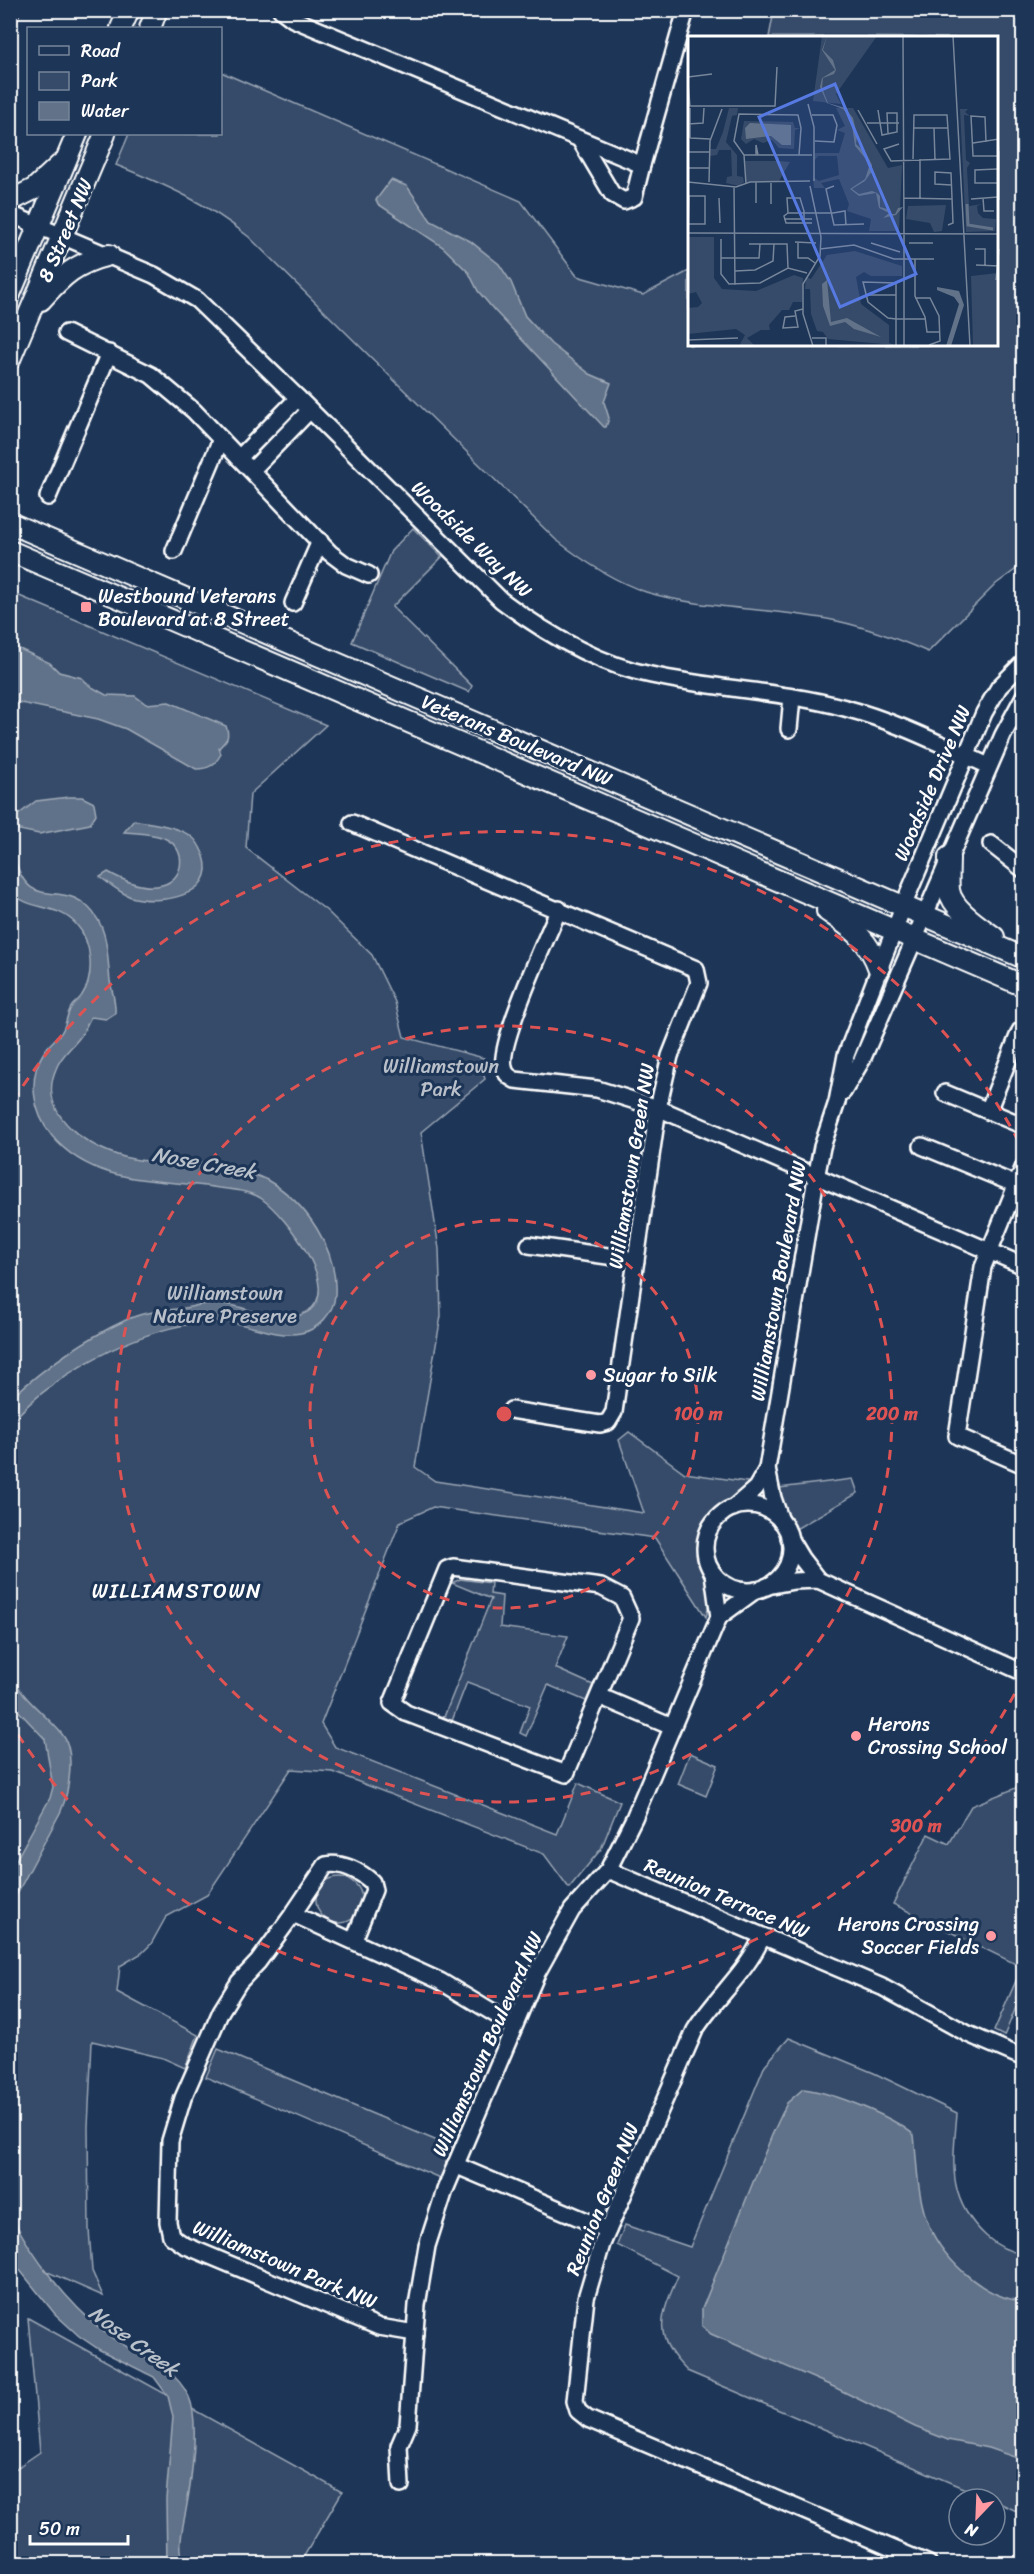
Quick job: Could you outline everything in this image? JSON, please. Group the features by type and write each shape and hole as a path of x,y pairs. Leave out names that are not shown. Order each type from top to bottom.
{"main road":[{"path":"121,27 129,10"},
{"path":"150,27 157,10"},
{"name":"8 Street NW","path":"10,294 77,135"},
{"name":"8 Street NW","path":"10,359 105,135"},
{"path":"10,201 34,189 68,157"},
{"path":"29,314 68,272 91,260 109,255"},
{"path":"10,512 32,532"},
{"name":"Veterans Boulevard NW","path":"10,523 1023,958"},
{"name":"Veterans Boulevard NW","path":"10,551 1023,986"},
{"path":"949,857 949,891 953,901 978,925 1023,958"},
{"path":"796,888 860,934 874,955 879,969"}],"street":[{"path":"281,10 293,19 642,165"},
{"path":"580,140 612,194 624,201 634,197 686,10"},
{"name":"Woodside Way NW","path":"10,214 154,274 197,300 501,600 532,624 606,661 650,675 792,697 844,708 880,719 989,766"},
{"path":"66,333 137,367 170,390 252,470 339,561 369,575"},
{"path":"48,496 109,353"},
{"path":"239,458 298,398"},
{"path":"252,470 310,410"},
{"path":"174,551 221,439"},
{"path":"293,603 320,541"},
{"name":"Woodside Drive NW","path":"894,930 984,713 999,687 1023,662"},
{"path":"914,938 989,766 1023,696"},
{"path":"789,729 792,697"},
{"name":"Williamstown Green NW","path":"352,823 696,969 699,983 670,1056 658,1108 616,1404 608,1422 593,1423 511,1410"},
{"path":"991,844 1023,870"},
{"path":"559,909 523,994 506,1044 503,1054 508,1077 515,1080 597,1089 658,1108 1023,1266"},
{"name":"Williamstown Boulevard NW","path":"733,1508 756,1488 767,1469 822,1147 837,1102 846,1055 894,930"},
{"name":"Williamstown Boulevard NW","path":"837,1102 862,1060 914,938"},
{"path":"988,1111 1020,1031"},
{"path":"945,1093 1023,1126"},
{"path":"922,1146 1020,1186"},
{"path":"1023,1166 1020,1186 988,1251 981,1278 957,1436 1023,1465"},
{"path":"530,1245 636,1260"},
{"name":"Williamstown Boulevard NW","path":"767,1469 773,1498 782,1522"},
{"path":"818,1580 801,1558 782,1522 762,1508 746,1505 733,1508 717,1518 708,1532 705,1543 706,1557 713,1573 718,1580 735,1589 761,1588 794,1581 818,1580 1023,1672"},
{"path":"713,1573 719,1617 776,1580 785,1568 791,1548 789,1538"},
{"path":"453,1567 601,1587 622,1598 631,1618 599,1696 566,1774 406,1713 392,1703 444,1574 447,1569 453,1567"},
{"name":"Williamstown Boulevard NW","path":"401,2485 399,2446 408,2425 415,2333 427,2246 455,2165 537,1973 572,1910 608,1870 634,1818 719,1617"},
{"path":"599,1696 672,1727"},
{"name":"Williamstown Park NW","path":"354,1940 374,1890 372,1882 352,1869 333,1863 326,1865 293,1914 258,1962 239,1983 221,2011 183,2098 170,2141 168,2222 171,2236 184,2244 379,2327 415,2333"},
{"name":"Reunion Terrace NW","path":"608,1870 882,1987 968,2034 1023,2058"},
{"path":"293,1914 440,1981 513,2025"},
{"name":"Reunion Green NW","path":"762,1936 756,1951 742,1971 710,2006 695,2030 608,2230 592,2271 586,2298 575,2401 578,2411 588,2419 929,2564"},
{"path":"455,2165 608,2230"}],"green space":[{"path":"774,11 1023,11 1023,564 996,584 928,652 883,634 837,621 670,598 646,592 599,570 555,539 249,237 218,214 186,196 116,165 129,135 222,135 222,72 521,201 577,276 643,295 688,272 688,346 998,346 998,36 769,36"},
{"path":"413,528 442,557 392,607 472,686 469,692 352,642 391,551"},
{"name":"Williamstown Nature Preserve","path":"10,592 326,725 250,794 246,848 327,911 372,955 395,1002 404,1037 484,1058 485,1079 421,1132 439,1249 441,1316 415,1467 435,1481 644,1513 619,1440 629,1432 685,1473 754,1483 739,1498 713,1514 701,1535 700,1558 709,1603 706,1617 655,1538 433,1507 400,1522 321,1724 335,1747 557,1834 578,1783 620,1802 601,1849 569,1888 544,1854 333,1772 291,1769 207,1895 166,1917 151,1944 142,1953 120,1966 117,1992 198,2035 185,2068 163,2058 92,2041 88,2127 89,2229 92,2271 103,2296 11,2256"},
{"path":"853,1479 858,1493 794,1530 780,1499 779,1488"},
{"path":"460,1579 491,1583 490,1594 502,1596 500,1627 568,1636 555,1668 593,1685 586,1701 548,1685 526,1736 520,1733 530,1706 467,1682 452,1721 444,1717 491,1599 452,1583"},
{"path":"690,1753 718,1765 706,1796 678,1784"},
{"name":"Herons Crossing Soccer Fields","path":"1023,1785 1023,1980 1016,1997 1017,2005 1004,2036 994,2031 1022,1967 893,1904 928,1834 949,1844 971,1806"},
{"path":"339,1877 355,1884 362,1900 355,1916 339,1923 323,1916 316,1900 323,1884"},
{"path":"789,2038 874,2073 957,2113 954,2148 955,2179 964,2208 986,2236 1008,2250 1023,2254 1023,2514 1007,2507 1007,2487 961,2487 687,2371 668,2347 664,2337 664,2315 678,2276 617,2245 625,2225 690,2247 765,2065"},
{"path":"218,2049 454,2148 442,2179 206,2077"},
{"path":"28,2318 342,2492 300,2563 11,2564 11,2472 40,2452"}],"water":[{"path":"391,180 407,186 431,221 470,241 499,264 511,282 525,316 551,344 590,374 611,383 604,402 609,418 606,427 494,310 478,291 469,273 443,247 378,204 376,200"},
{"path":"11,645 50,663 59,672 82,678 90,686 106,695 135,696 146,704 169,702 226,726 228,736 219,748 221,754 211,766 196,769 126,729 98,719 11,701"},
{"path":"82,797 94,803 96,814 90,824 39,834 15,829 12,839 14,856 20,874 28,884 45,893 66,895 77,899 88,907 100,923 106,941 115,1013 106,1019 91,1017 82,1035 58,1064 52,1086 54,1102 61,1117 86,1140 118,1155 159,1162 207,1164 261,1177 281,1189 317,1228 331,1261 335,1278 335,1295 332,1308 324,1320 301,1333 282,1334 226,1322 199,1323 169,1328 139,1338 80,1367 53,1385 11,1423 11,1398 66,1355 126,1320 148,1313 215,1303 285,1318 307,1312 317,1301 319,1287 315,1270 296,1236 284,1220 258,1196 236,1190 152,1181 108,1172 88,1164 69,1152 52,1136 40,1117 34,1095 35,1073 46,1049 61,1033 70,1009 86,987 90,959 86,940 76,924 68,917 26,902 11,892 11,813 19,814 36,801"},
{"path":"134,820 179,830 196,841 204,856 206,870 202,881 194,889 170,898 142,899 119,891 100,877 108,872 127,881 155,886 170,882 175,877 179,870 180,856 173,844 162,837 124,832"},
{"path":"11,1674 22,1692 62,1734 69,1750 70,1771 61,1811 11,1905 11,1869 50,1798 53,1787 45,1739 11,1703"},
{"path":"803,2089 861,2106 891,2120 914,2135 923,2208 932,2232 941,2247 964,2273 978,2283 992,2292 1023,2301 1023,2460 988,2448 948,2440 915,2427 834,2387 711,2334 702,2326 702,2309 772,2135 787,2103"},
{"path":"11,2215 40,2263 77,2307 115,2340 173,2375 189,2397 194,2421 194,2452 181,2536 184,2563 167,2563 166,2499 173,2417 168,2396 154,2377 100,2350 79,2336 55,2314 11,2259"}],"place":[{"name":"Westbound Veterans Boulevard at 8 Street","path":"86,607"},
{"name":"Sugar to Silk","path":"591,1375"},
{"name":"Herons Crossing School","path":"856,1736"},
{"name":"Herons Crossing Soccer Fields","path":"991,1936"}],"district":[{"name":"WILLIAMSTOWN","path":"177,1591"}],"park label":[{"name":"Williamstown Park","path":"441,1078"}],"water label":[{"name":"Nose Creek","path":"204,1163"},
{"name":"Nose Creek","path":"134,2341"}]}
